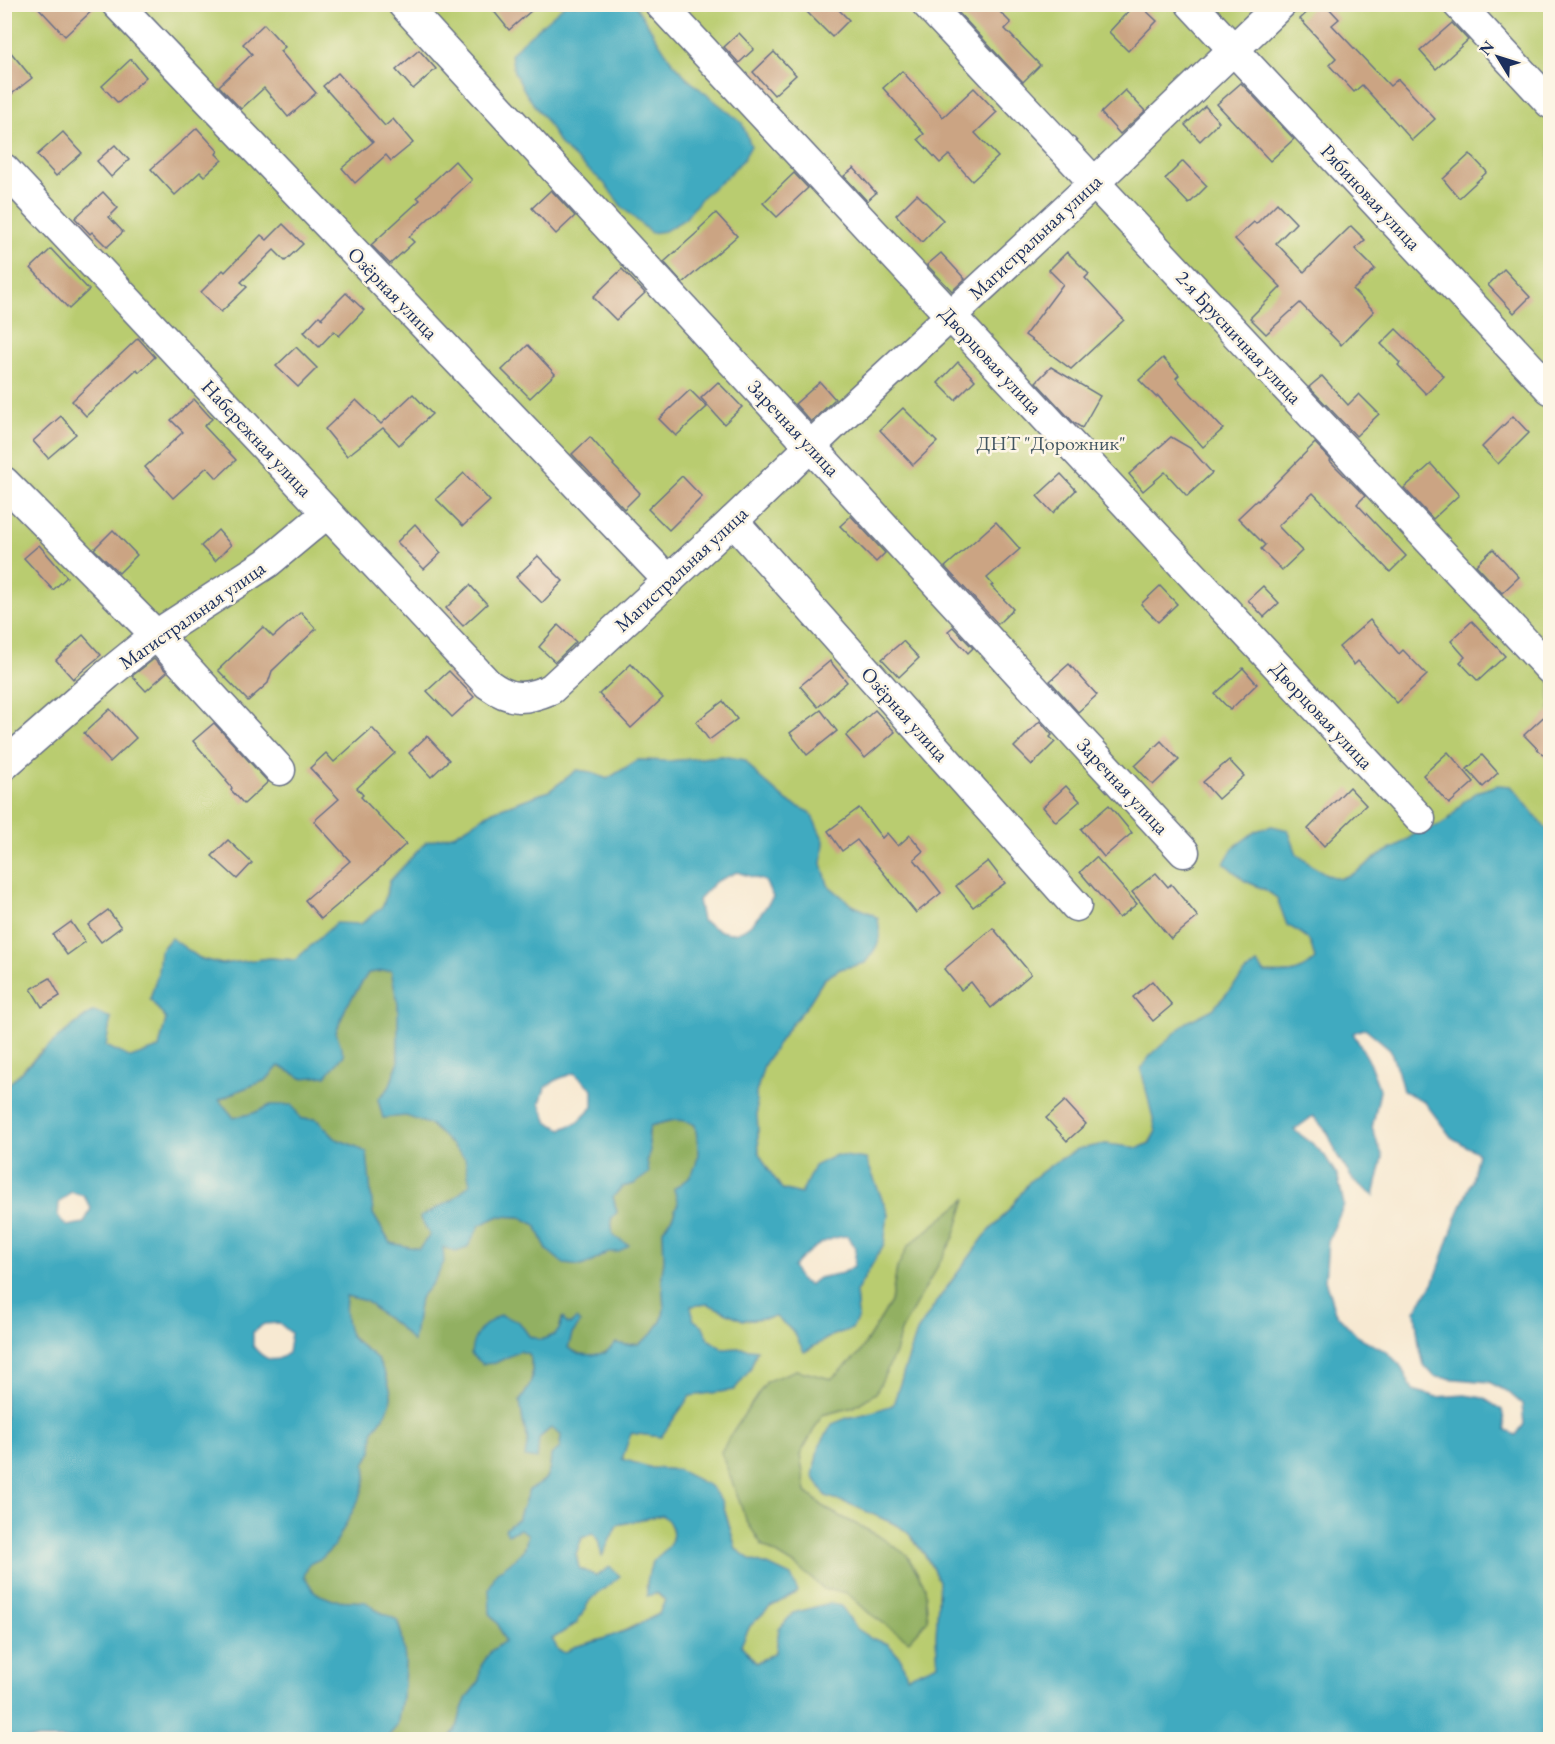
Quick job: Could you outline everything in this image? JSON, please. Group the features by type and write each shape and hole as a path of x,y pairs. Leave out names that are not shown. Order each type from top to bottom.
{"street":[{"name":"Озёрная улица","path":"117,4 669,581"},
{"name":"Заречная улица","path":"403,4 1184,852"},
{"name":"Дворцовая улица","path":"660,4 1420,819"},
{"name":"2-я Брусничная улица","path":"927,4 1551,669"},
{"name":"Рябиновая улица","path":"1191,4 1551,390"},
{"name":"Магистральная улица","path":"516,697 536,695 550,689 669,581 1094,183 1281,4"},
{"path":"1458,4 1551,103"},
{"name":"Набережная улица","path":"4,168 488,684 501,693 516,697"},
{"path":"4,482 156,635 280,770"},
{"name":"Магистральная улица","path":"4,765 156,635 267,563 327,513"},
{"name":"Озёрная улица","path":"733,521 1076,906"}],"green space":[{"name":"ДНТ \"Дорожник\"","path":"5,5 1550,5 1550,832 1511,786 1479,791 1463,802 1449,819 1440,825 1415,834 1355,873 1339,879 1312,866 1297,854 1272,826 1256,831 1233,848 1245,881 1264,889 1277,898 1287,925 1307,937 1315,959 1298,971 1287,973 1265,973 1257,964 1245,973 1213,1009 1187,1022 1171,1039 1156,1131 1149,1143 1139,1148 1106,1144 1078,1149 1030,1181 1009,1210 984,1237 917,1332 893,1405 869,1414 847,1418 826,1496 899,1526 909,1534 926,1557 939,1581 936,1638 938,1664 907,1678 901,1659 888,1644 871,1638 856,1628 841,1606 779,1629 776,1652 756,1663 741,1645 750,1626 770,1607 798,1592 772,1567 751,1560 736,1549 722,1501 678,1470 652,1468 622,1460 630,1433 661,1437 690,1395 734,1390 750,1370 757,1351 741,1348 723,1349 709,1340 703,1327 692,1319 690,1306 708,1304 743,1320 776,1317 794,1332 805,1352 833,1335 852,1329 858,1317 856,1292 884,1244 888,1214 866,1159 801,1194 782,1189 759,1153 756,1093 764,1065 824,979 840,969 865,963 872,914 852,905 828,885 822,864 824,841 810,812 788,802 757,775 745,760 722,756 669,761 638,760 607,779 591,772 577,770 549,791 493,811 456,834 426,842 390,881 383,906 361,924 296,960 270,958 222,964 201,959 171,938 160,951 158,973 150,999 166,1019 159,1048 131,1058 105,1046 42,1050 5,1088","holes":["965,1200 954,1237 901,1331 895,1353 854,1407 822,1415 800,1455 806,1492 828,1510 877,1535 869,1613 847,1592 824,1589 795,1565 762,1545 796,1370 831,1379 859,1354 891,1302 897,1268"]},
{"path":"392,970 398,1004 398,1063 389,1088 378,1099 383,1118 406,1115 431,1125 466,1158 470,1184 453,1200 420,1217 430,1235 419,1249 390,1243 373,1214 366,1153 336,1139 316,1119 301,1119 271,1105 254,1113 234,1118 219,1100 266,1080 279,1066 302,1078 336,1032 346,1007 368,973"},
{"path":"673,1120 686,1120 695,1124 698,1158 694,1171 674,1189 678,1203 673,1216 663,1230 664,1310 662,1320 652,1334 639,1344 616,1343 604,1353 590,1355 568,1348 572,1334 580,1323 576,1319 570,1325 562,1318 559,1330 554,1335 541,1340 529,1336 519,1322 495,1363 520,1351 528,1354 532,1367 532,1379 520,1401 528,1440 539,1438 552,1427 561,1435 560,1449 551,1455 547,1477 529,1490 518,1519 520,1529 528,1534 525,1548 515,1559 490,1613 505,1641 491,1651 481,1666 479,1682 467,1697 458,1725 449,1739 386,1739 397,1725 404,1685 405,1661 402,1636 397,1620 365,1602 333,1600 314,1593 304,1576 309,1564 322,1558 334,1546 360,1497 366,1478 365,1464 372,1451 373,1430 385,1415 391,1402 390,1388 379,1363 373,1355 354,1340 347,1329 346,1296 366,1301 397,1325 413,1341 420,1298 434,1281 443,1247 467,1248 480,1225 499,1216 521,1217 536,1225 547,1250 601,1256 608,1252 613,1236 611,1219 617,1212 613,1197 622,1187 634,1184 643,1168 649,1152 650,1126"},
{"path":"966,1199 954,1237 901,1331 895,1353 876,1393 854,1407 822,1415 800,1455 806,1492 828,1510 877,1535 907,1555 925,1586 928,1620 909,1641 869,1613 847,1593 824,1589 795,1565 762,1545 747,1522 721,1452 767,1381 796,1370 831,1379 859,1354 891,1302 897,1268 908,1246"},
{"path":"662,1515 669,1520 673,1534 670,1546 652,1563 646,1586 665,1600 659,1614 613,1636 574,1647 566,1653 558,1651 552,1639 577,1623 590,1600 619,1576 596,1576 579,1568 576,1554 582,1538 593,1533 598,1540 602,1556 617,1525"}],"water":[{"path":"565,5 635,5 670,59 689,80 742,123 751,146 743,160 703,196 685,219 665,231 651,233 622,207 604,183 561,146 514,72 511,55 521,43"},
{"path":"722,756 745,760 757,775 788,802 810,812 824,841 822,864 828,885 852,905 878,919 880,933 878,943 865,963 840,969 824,979 764,1065 756,1093 759,1153 782,1189 801,1194 814,1166 836,1155 866,1159 888,1214 884,1244 856,1292 858,1317 852,1329 833,1335 804,1352 794,1332 776,1317 743,1320 708,1304 691,1306 693,1319 703,1327 709,1340 723,1349 757,1350 750,1370 734,1390 690,1396 661,1437 631,1433 622,1459 652,1468 678,1470 710,1486 722,1501 736,1549 751,1560 791,1576 798,1592 770,1607 750,1626 741,1645 756,1663 776,1652 779,1629 793,1613 830,1603 841,1606 856,1628 871,1638 888,1644 901,1659 907,1677 938,1664 936,1638 939,1581 926,1556 909,1534 899,1526 826,1496 813,1476 818,1449 832,1424 893,1405 917,1332 984,1237 1009,1210 1030,1181 1078,1149 1106,1144 1139,1148 1150,1143 1156,1131 1141,1069 1150,1056 1187,1022 1213,1009 1245,973 1257,964 1265,973 1287,973 1303,969 1315,959 1307,938 1287,925 1277,898 1264,889 1245,881 1224,863 1233,848 1256,831 1272,826 1288,830 1297,854 1312,866 1340,879 1355,873 1415,834 1440,825 1449,819 1463,802 1479,791 1498,785 1511,786 1550,832 1550,1714 1539,1740 449,1739 458,1725 467,1697 479,1682 481,1666 491,1651 505,1641 490,1613 489,1589 496,1573 515,1559 525,1548 528,1534 520,1529 508,1534 505,1529 518,1519 529,1490 547,1477 551,1455 560,1448 561,1435 551,1428 539,1438 537,1459 525,1457 528,1440 520,1401 532,1379 529,1354 520,1351 495,1363 483,1364 471,1354 476,1335 489,1322 501,1315 519,1322 529,1336 541,1340 554,1335 559,1330 563,1318 570,1325 576,1319 580,1323 572,1334 568,1348 578,1354 592,1355 605,1353 616,1343 639,1344 652,1334 662,1320 664,1310 663,1230 673,1216 678,1203 674,1189 689,1177 697,1159 698,1145 695,1125 678,1120 650,1126 648,1137 650,1150 647,1160 649,1173 634,1184 622,1187 613,1197 617,1212 611,1219 613,1236 629,1245 619,1252 608,1252 581,1266 564,1264 547,1250 536,1225 521,1217 499,1216 480,1225 467,1248 456,1252 443,1247 444,1262 434,1281 420,1298 413,1342 397,1325 366,1301 346,1296 345,1308 350,1334 379,1363 390,1388 391,1402 385,1415 373,1430 372,1451 365,1464 366,1478 360,1497 334,1546 322,1558 309,1564 304,1576 315,1593 333,1600 366,1602 376,1610 397,1620 402,1636 405,1661 404,1685 397,1726 386,1739 5,1739 5,1088 36,1057 94,1011 111,1018 106,1046 131,1058 159,1048 166,1019 150,999 158,973 160,951 171,938 201,959 222,964 270,958 295,960 336,923 361,924 383,906 390,881 426,842 456,834 493,811 549,791 577,770 590,772 607,779 638,760 669,761","holes":["737,872 765,881 773,897 747,928 732,933 721,931 702,921 698,900 715,882","391,970 398,1004 398,1063 389,1088 378,1099 383,1118 406,1116 431,1125 465,1158 470,1184 453,1200 420,1217 430,1235 419,1249 390,1243 373,1214 367,1153 336,1139 316,1119 301,1119 292,1105 271,1105 254,1113 234,1118 219,1100 266,1080 279,1066 302,1078 326,1076 344,1055 336,1032 346,1007 368,973","1365,1028 1390,1049 1403,1091 1424,1101 1451,1137 1478,1153 1472,1181 1434,1282 1415,1311 1419,1345 1424,1365 1435,1377 1489,1382 1508,1392 1522,1404 1524,1424 1516,1435 1506,1431 1502,1410 1483,1398 1465,1395 1437,1397 1413,1390 1400,1365 1387,1352 1357,1336 1335,1312 1325,1280 1328,1241 1344,1205 1338,1177 1325,1156 1294,1130 1313,1116 1328,1133 1337,1155 1353,1180 1374,1196 1383,1157 1372,1128 1380,1091 1368,1059 1353,1033","574,1073 593,1089 593,1107 578,1122 562,1129 548,1123 540,1103 545,1088 558,1079","71,1192 84,1196 91,1208 84,1223 67,1226 58,1217 59,1203","847,1236 856,1248 854,1266 843,1273 818,1278 809,1285 800,1280 793,1267 810,1250 831,1239","279,1323 291,1333 288,1353 278,1359 265,1357 253,1346 253,1332 264,1324","662,1515 666,1518 671,1526 672,1539 667,1548 653,1562 647,1583 647,1596 657,1593 665,1600 659,1614 628,1630 574,1647 566,1653 559,1651 552,1639 577,1623 590,1600 620,1576 610,1567 596,1576 579,1568 576,1554 582,1538 593,1533 598,1540 602,1556 617,1525"]}],"building":[{"path":"35,4 99,4 65,36"},
{"path":"488,4 539,4 509,30"},
{"path":"799,4 833,4 849,20 832,37"},
{"path":"966,4 992,4 1011,23 1005,29 1040,65 1023,82 958,12"},
{"path":"1135,4 1139,4 1157,21 1128,51 1109,32"},
{"path":"1316,4 1325,4 1339,19 1332,25 1390,86 1398,79 1435,119 1412,140 1362,85 1354,92 1329,65 1336,58 1300,19"},
{"path":"1452,23 1468,40 1436,69 1420,51"},
{"path":"264,24 285,47 280,51 316,93 288,117 264,88 241,109 219,86 252,54 243,44"},
{"path":"739,33 754,49 739,63 724,47"},
{"path":"4,44 32,78 4,100"},
{"path":"419,50 436,69 413,89 396,70"},
{"path":"774,52 796,75 774,95 753,72"},
{"path":"131,59 146,77 118,103 102,86"},
{"path":"902,71 943,117 974,88 997,112 975,133 998,157 972,181 949,155 940,163 918,139 924,134 883,88"},
{"path":"338,73 385,126 393,119 413,143 391,161 386,155 355,183 342,168 373,142 323,86"},
{"path":"1241,83 1294,139 1270,161 1217,104"},
{"path":"1125,90 1145,111 1120,134 1101,113"},
{"path":"1205,106 1219,122 1200,141 1185,125"},
{"path":"197,128 218,151 216,154 222,160 204,176 200,172 175,195 151,169"},
{"path":"63,132 82,153 56,176 37,155"},
{"path":"115,145 129,160 111,177 97,161"},
{"path":"1470,154 1487,172 1459,198 1443,179"},
{"path":"455,161 472,180 409,237 414,242 390,264 371,245 420,200 417,197"},
{"path":"1183,161 1207,186 1189,204 1165,179"},
{"path":"854,168 876,193 867,201 844,176"},
{"path":"794,173 808,188 777,217 763,203"},
{"path":"551,190 575,216 556,234 532,208"},
{"path":"103,192 118,208 109,217 123,232 107,247 75,218"},
{"path":"917,194 943,220 922,242 896,215"},
{"path":"1277,203 1296,223 1276,243 1304,272 1351,226 1365,240 1355,249 1375,269 1353,290 1374,311 1341,345 1300,303 1266,334 1250,318 1281,287 1235,239 1254,222 1256,224"},
{"path":"716,213 737,236 683,283 664,262"},
{"path":"283,224 303,244 285,261 274,250 241,282 247,287 221,312 201,292 223,270 225,272 261,235 267,240"},
{"path":"51,249 89,290 69,309 31,268"},
{"path":"1067,252 1089,274 1085,278 1124,320 1071,369 1025,335 1063,284 1049,270"},
{"path":"941,253 965,279 952,291 927,265"},
{"path":"622,269 645,293 616,320 593,297"},
{"path":"1504,269 1530,297 1514,313 1488,285"},
{"path":"346,293 364,310 339,336 334,331 319,347 304,332 319,316 321,318"},
{"path":"1396,329 1444,376 1426,394 1381,344"},
{"path":"138,338 155,357 139,372 137,369 86,416 72,401"},
{"path":"528,345 555,374 530,398 502,370"},
{"path":"296,347 317,368 298,387 276,366"},
{"path":"1163,358 1179,375 1176,378 1223,429 1203,447 1158,396 1156,397 1139,380"},
{"path":"958,362 975,380 955,400 938,383"},
{"path":"1051,367 1100,396 1082,428 1074,423 1036,382"},
{"path":"1322,376 1348,405 1359,394 1379,414 1356,436 1309,387"},
{"path":"718,382 742,407 724,424 701,398"},
{"path":"820,382 835,399 811,422 795,404"},
{"path":"690,390 707,407 676,436 659,419"},
{"path":"413,394 432,414 399,445 383,428 347,456 325,429 356,400 381,424"},
{"path":"194,399 212,419 204,426 236,460 217,478 207,467 173,498 145,467 183,432 171,420"},
{"path":"903,408 937,442 913,465 880,430"},
{"path":"61,416 76,434 48,458 33,441"},
{"path":"1513,416 1529,433 1498,464 1482,447"},
{"path":"590,437 640,493 624,509 572,454"},
{"path":"1171,437 1190,448 1212,473 1187,496 1165,472 1143,491 1129,474"},
{"path":"1315,443 1365,496 1357,504 1406,556 1390,572 1313,493 1278,526 1302,551 1282,570 1261,549 1265,545 1238,518"},
{"path":"1431,464 1459,495 1433,519 1404,488"},
{"path":"464,473 490,501 463,526 436,499"},
{"path":"1061,474 1076,490 1053,513 1037,496"},
{"path":"682,476 702,497 669,530 648,509"},
{"path":"851,516 885,553 876,562 840,526"},
{"path":"996,522 1020,549 987,578 993,585 991,586 1013,609 998,624 945,567"},
{"path":"415,524 441,553 424,569 397,542"},
{"path":"113,530 137,555 119,573 94,549"},
{"path":"218,530 231,545 215,561 201,546"},
{"path":"39,545 67,577 53,590 24,558"},
{"path":"1493,549 1519,577 1502,593 1476,565"},
{"path":"538,556 563,581 542,603 516,577"},
{"path":"470,585 487,604 463,626 446,608"},
{"path":"1160,586 1177,604 1158,622 1141,604"},
{"path":"1263,586 1279,603 1264,617 1248,600"},
{"path":"301,612 316,629 272,671 268,683 248,701 218,670 263,627 273,637"},
{"path":"1370,620 1399,654 1403,650 1427,675 1397,703 1358,661 1354,665 1339,647"},
{"path":"1472,621 1505,656 1478,681 1460,662 1465,657 1451,641"},
{"path":"558,625 576,642 555,662 539,647"},
{"path":"953,627 973,648 968,653 948,631"},
{"path":"83,635 101,655 73,679 56,660"},
{"path":"903,641 919,658 899,677 882,659"},
{"path":"154,659 167,672 146,691 132,676"},
{"path":"830,661 847,682 818,707 800,686"},
{"path":"631,664 663,698 631,728 599,694"},
{"path":"1069,664 1097,695 1078,712 1050,681"},
{"path":"1243,668 1257,684 1230,710 1215,694"},
{"path":"449,671 474,697 452,717 427,691"},
{"path":"723,701 737,719 709,740 696,722"},
{"path":"110,709 136,738 110,762 84,733"},
{"path":"821,710 837,731 807,755 790,733"},
{"path":"875,710 895,732 865,758 846,736"},
{"path":"1551,710 1551,763 1524,735"},
{"path":"1040,721 1055,742 1032,765 1014,747"},
{"path":"214,723 268,782 244,804 231,790 227,780 193,741"},
{"path":"372,728 395,753 357,788 363,795 361,797 406,844 321,919 305,900 350,861 314,821 339,799 310,768 326,753 334,762"},
{"path":"427,736 449,760 431,777 409,753"},
{"path":"1161,741 1179,760 1153,785 1135,766"},
{"path":"1448,752 1474,782 1449,804 1423,775"},
{"path":"1482,755 1498,773 1483,787 1467,769"},
{"path":"1229,760 1244,776 1218,799 1203,782"},
{"path":"1066,786 1080,801 1056,822 1043,807"},
{"path":"1349,787 1366,805 1324,846 1308,829"},
{"path":"1109,805 1132,833 1104,857 1081,829"},
{"path":"859,808 882,838 887,833 898,846 910,835 923,851 914,859 941,893 916,913 857,840 842,851 828,831"},
{"path":"228,840 252,863 237,879 212,856"},
{"path":"1096,857 1137,904 1119,918 1080,872"},
{"path":"988,861 1005,883 973,907 956,886"},
{"path":"1156,873 1168,887 1171,884 1198,917 1171,939 1132,892"},
{"path":"108,910 121,927 101,942 88,925"},
{"path":"71,922 85,942 67,955 53,935"},
{"path":"993,928 1031,974 991,1008 971,982 961,990 944,969"},
{"path":"50,978 60,996 42,1007 31,989"},
{"path":"1152,981 1172,1005 1153,1021 1133,997"},
{"path":"1065,1101 1086,1124 1067,1141 1046,1118"}]}
